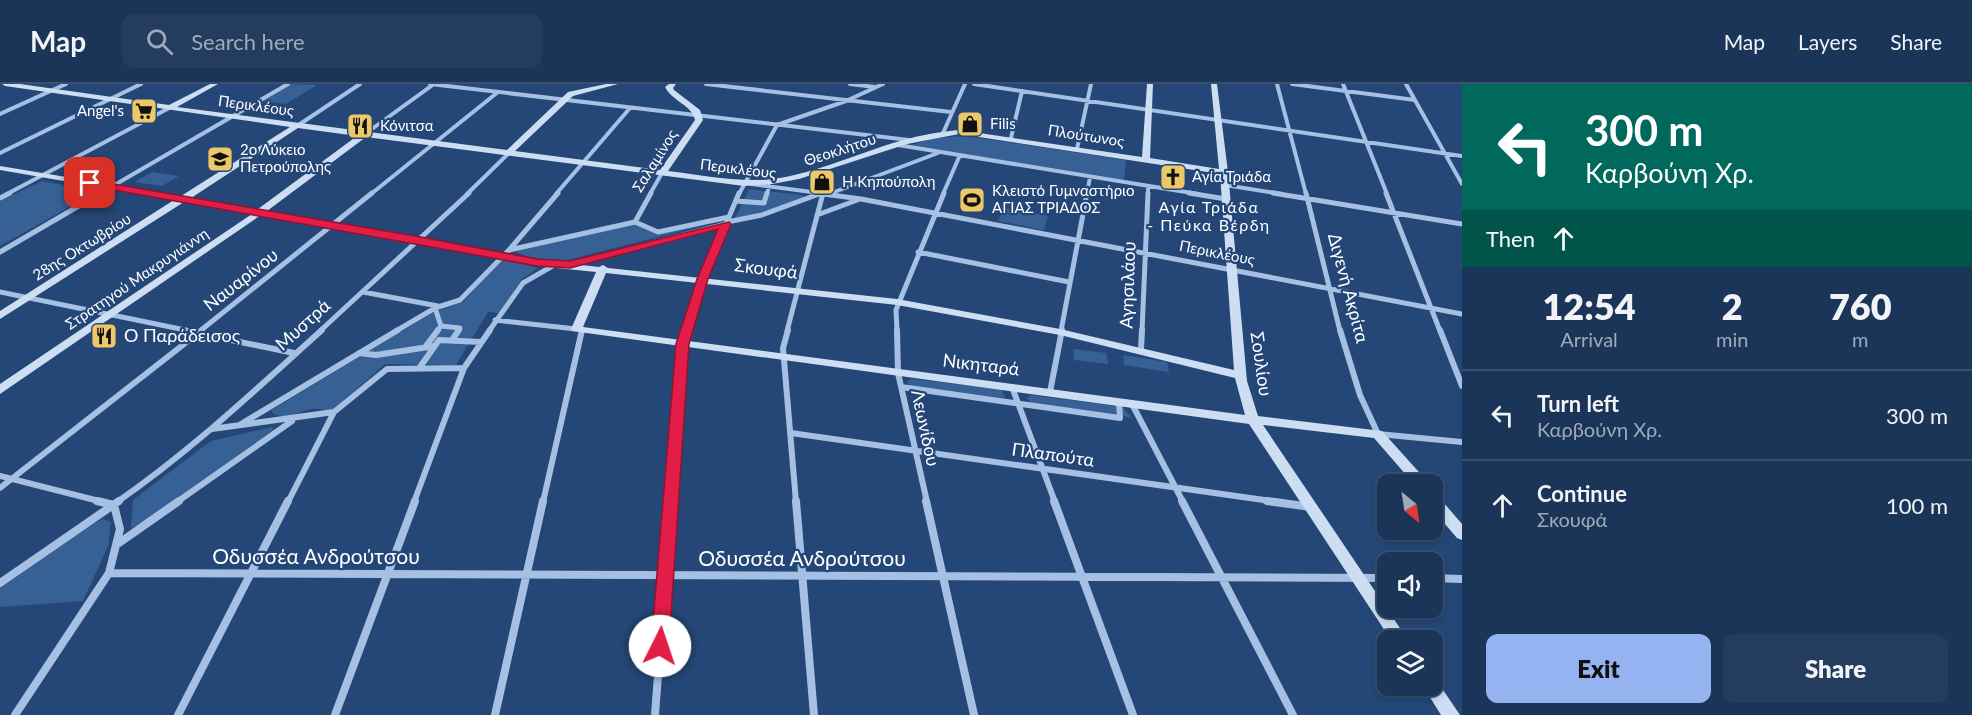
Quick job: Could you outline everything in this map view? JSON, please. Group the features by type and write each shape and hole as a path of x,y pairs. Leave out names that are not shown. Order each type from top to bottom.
{"street":[{"name":"Περικλέους","path":"4,84 297,126 861,199 1462,314"},
{"path":"0,114 66,84"},
{"path":"0,153 141,84"},
{"path":"0,198 215,84"},
{"path":"0,252 288,84"},
{"name":"28ης Οκτωβρίου","path":"0,316 184,200 360,84"},
{"path":"432,84 910,141"},
{"name":"Στρατηγού Μακρυγιάννη","path":"0,390 259,212 432,84"},
{"name":"Μυστρά","path":"0,582 158,474 212,429 421,240 563,100 571,94 615,84"},
{"path":"673,84 669,87 671,91 700,116"},
{"path":"706,84 951,112"},
{"path":"850,84 876,87"},
{"path":"655,715 682,344 703,279 744,183 777,125 846,101 883,84"},
{"path":"943,133 964,84"},
{"path":"974,84 1462,156"},
{"path":"1077,148 1091,84"},
{"path":"1146,160 1150,84"},
{"name":"Σουλίου","path":"1214,84 1226,185 1240,375 1246,404 1253,420 1393,630"},
{"name":"Διγενή Ακρίτα","path":"1277,84 1292,131 1328,289 1362,408 1378,434 1412,474"},
{"path":"1292,84 1415,100"},
{"path":"1343,84 1368,142 1462,386"},
{"path":"1406,84 1462,184"},
{"path":"1011,138 1022,91"},
{"name":"Ναυαρίνου","path":"0,488 334,225 498,92"},
{"path":"241,424 437,307 460,300 505,253 630,108"},
{"name":"Σαλαμίνος","path":"635,222 662,173 700,116"},
{"name":"Πλούτωνος","path":"943,133 966,132 1011,138 1224,172"},
{"name":"Θεοκλήτου","path":"744,183 791,180 910,141 943,133"},
{"path":"898,145 1226,199"},
{"path":"505,253 635,222 658,232 762,215 940,152"},
{"name":"Λεωνίδου","path":"960,155 897,302 898,373 974,715"},
{"name":"Σκουφά","path":"0,168 505,253 557,264 897,302 1141,349 1240,375"},
{"path":"1059,409 1054,393 1060,332 1090,177"},
{"path":"1226,185 1462,224"},
{"path":"736,201 764,203 769,186"},
{"name":"Αγησιλάου","path":"1141,349 1148,186"},
{"path":"814,715 783,348 817,215 826,194"},
{"path":"817,215 861,199"},
{"path":"570,264 727,221"},
{"path":"918,252 1069,282"},
{"path":"335,715 464,368 495,320 523,283 557,264"},
{"path":"495,715 579,330 603,268"},
{"path":"0,292 294,353"},
{"path":"363,292 437,307"},
{"path":"426,346 441,326 437,307"},
{"name":"Νικηταρά","path":"495,320 1253,420 1462,442"},
{"path":"441,326 460,328 452,340"},
{"path":"420,368 440,340 481,342"},
{"path":"359,353 368,356 435,346"},
{"path":"177,715 334,412 387,369 464,368"},
{"path":"939,393 941,378"},
{"path":"986,384 987,399"},
{"name":"Νικηταρά","path":"901,387 1120,418 1119,402"},
{"path":"1012,387 1133,715"},
{"path":"1080,396 1081,412"},
{"path":"1132,404 1293,715"},
{"path":"212,429 334,412"},
{"path":"119,543 295,419"},
{"name":"Πλαπούτα","path":"790,433 1312,507"},
{"path":"0,476 114,505 120,529 119,543 109,573 15,715"},
{"path":"1443,512 1462,534"},
{"name":"Οδυσσέα Ανδρούτσου","path":"109,573 665,577 1377,578"},
{"path":"1443,578 1462,579"},
{"path":"1438,696 1451,715"}],"shaded area":[{"path":"289,84 317,85 286,104 261,101"},
{"path":"965,136 1126,160 1124,180 911,145 936,138"},
{"path":"152,172 179,176 162,186 135,182"},
{"path":"42,181 98,191 0,246 0,201"},
{"path":"749,189 806,197 762,213 735,218"},
{"path":"1003,207 1048,216 1044,230 998,221"},
{"path":"709,224 568,260 536,259 517,253 516,250 627,225 637,225 658,234"},
{"path":"502,259 538,268 521,280 499,313 488,312 456,365 385,364 331,411 311,409 287,416 272,413 272,410 432,313 463,302"},
{"path":"1073,349 1106,353 1108,364 1074,360"},
{"path":"1123,355 1167,362 1169,372 1124,365"},
{"path":"912,379 1001,389 1005,398 910,386 907,382"},
{"path":"1031,395 1123,407 1132,419 1121,415 1032,403 1026,398"},
{"path":"272,427 273,430 149,520 131,528 133,500 211,441"},
{"path":"103,519 111,522 108,546 83,601 0,607 0,588 85,528"}],"place":[{"name":"Angel's","path":"144,111"},
{"name":"Filis","path":"970,124"},
{"name":"Κόνιτσα","path":"360,126"},
{"name":"2ο Λύκειο Πετρούπολης","path":"220,159"},
{"name":"Αγία Τριάδα","path":"1173,177"},
{"name":"Η Κηπούπολη","path":"822,182"},
{"name":"Κλειστό Γυμναστήριο ΑΓΙΑΣ ΤΡΙΑΔΟΣ","path":"972,200"},
{"name":"Ο Παράδεισος","path":"104,336"}],"district":[{"name":"Αγία Τριάδα - Πεύκα Βέρδη","path":"1209,216"}],"route":[{"path":"90,183 537,262 570,264 726,224 703,279 682,344 660,646"}]}
